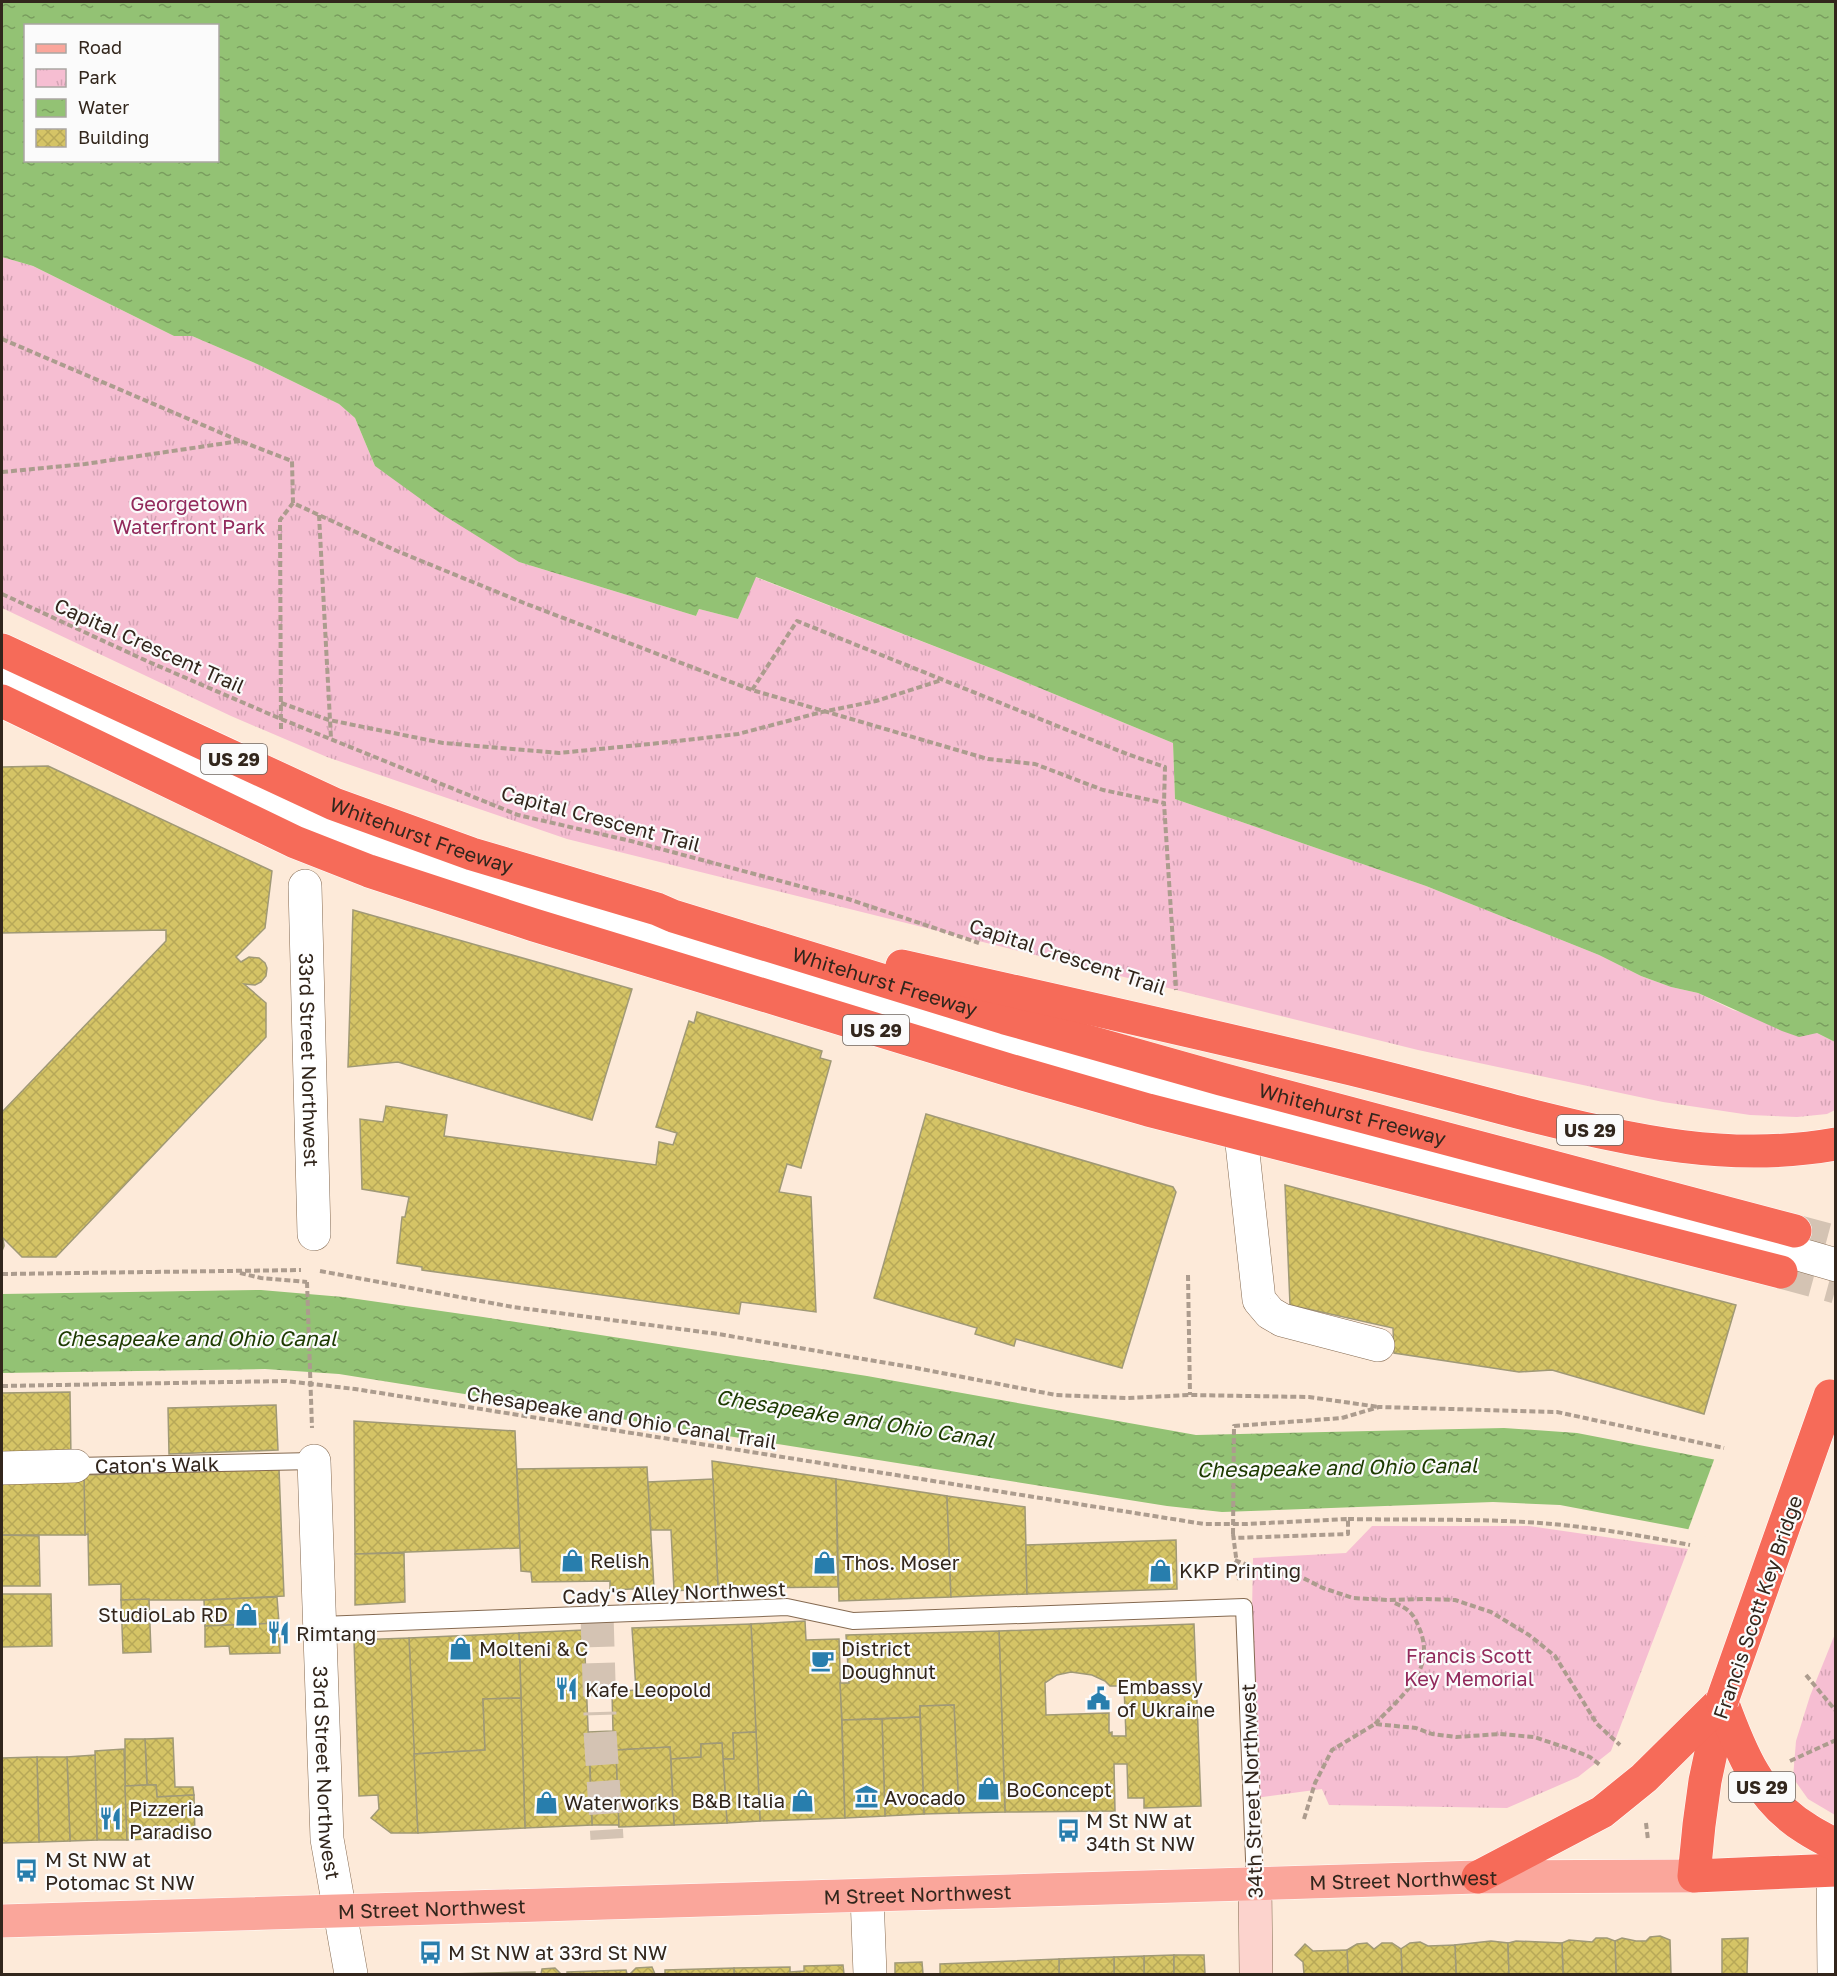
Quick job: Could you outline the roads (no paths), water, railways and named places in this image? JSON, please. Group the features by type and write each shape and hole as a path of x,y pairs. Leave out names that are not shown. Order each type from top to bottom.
{"highway":[{"name":"Whitehurst Freeway","path":"2,650 334,804 472,854 657,909 1028,1025 1342,1113 1795,1231"},
{"name":"US 29","path":"2,701 295,842 369,871 534,925 1009,1070 1148,1110 1781,1272"},
{"name":"US 29","path":"657,909 1351,1069 1606,1134 1694,1149 1738,1152 1775,1151 1836,1144"},
{"name":"Francis Scott Key Bridge","path":"1694,1876 1705,1781 1722,1701 1836,1380"},
{"name":"US 29","path":"1722,1701 1736,1741 1758,1781 1772,1799 1806,1829 1835,1862"},
{"path":"1478,1877 1602,1812 1644,1778 1722,1701"},
{"name":"M Street Northwest","path":"1694,1876 1835,1862"}],"main road":[{"name":"M Street Northwest","path":"2,1921 1478,1877 1694,1876"}],"street":[{"path":"2,677 305,823 427,866 620,928 1238,1105 1836,1265"},
{"name":"33rd Street Northwest","path":"305,886 314,1234"},
{"path":"1238,1105 1259,1300 1270,1313 1282,1320 1378,1345"},
{"name":"33rd Street Northwest","path":"314,1461 327,1839 351,1974"},
{"name":"Caton's Walk","path":"2,1468 75,1466"},
{"path":"1834,1974 1835,1862"},
{"name":"34th Street Northwest","path":"1255,1884 1256,1974"},
{"path":"867,1896 870,1974"}],"lane":[{"name":"Caton's Walk","path":"75,1466 314,1461"},
{"name":"Cady's Alley Northwest","path":"321,1625 786,1607 853,1621 1244,1607"},
{"name":"34th Street Northwest","path":"1244,1607 1255,1884"}],"water":[{"path":"2,2 1835,2 1835,1042 1817,1033 1799,1037 1782,1031 1698,993 1671,987 1641,976 1599,955 1426,886 1175,799 1173,743 996,670 756,577 738,619 699,609 696,616 519,562 440,513 375,466 355,418 339,404 257,364 192,336 174,336 33,266 2,257"},
{"name":"Chesapeake and Ohio Canal","path":"261,1290 343,1297 867,1376 1196,1435 1504,1428 1577,1433 1835,1483 1835,1557 1560,1505 1493,1502 1222,1512 1167,1506 339,1374 265,1369 2,1373 2,1294"}],"tunnel":[{"path":"1795,1231 1836,1242"},
{"path":"1781,1272 1836,1287"},
{"path":"597,1614 600,1715"},
{"path":"600,1732 607,1839"}],"place":[{"name":"Relish","path":"572,1560"},
{"name":"Thos. Moser","path":"824,1562"},
{"name":"KKP Printing","path":"1161,1570"},
{"name":"StudioLab RD","path":"246,1614"},
{"name":"Rimtang","path":"278,1633"},
{"name":"Molteni & C","path":"461,1648"},
{"name":"District Doughnut","path":"823,1660"},
{"name":"Kafe Leopold","path":"567,1689"},
{"name":"Embassy of Ukraine","path":"1099,1698"},
{"name":"BoConcept","path":"988,1789"},
{"name":"Avocado","path":"866,1797"},
{"name":"B&B Italia","path":"803,1800"},
{"name":"Waterworks","path":"546,1802"},
{"name":"Pizzeria Paradiso","path":"111,1819"},
{"name":"M St NW at 34th St NW","path":"1068,1831"},
{"name":"M St NW at Potomac St NW","path":"27,1871"},
{"name":"M St NW at 33rd St NW","path":"430,1952"}],"park label":[{"name":"Georgetown Waterfront Park","path":"189,514"},
{"name":"Francis Scott Key Memorial","path":"1469,1666"}]}
